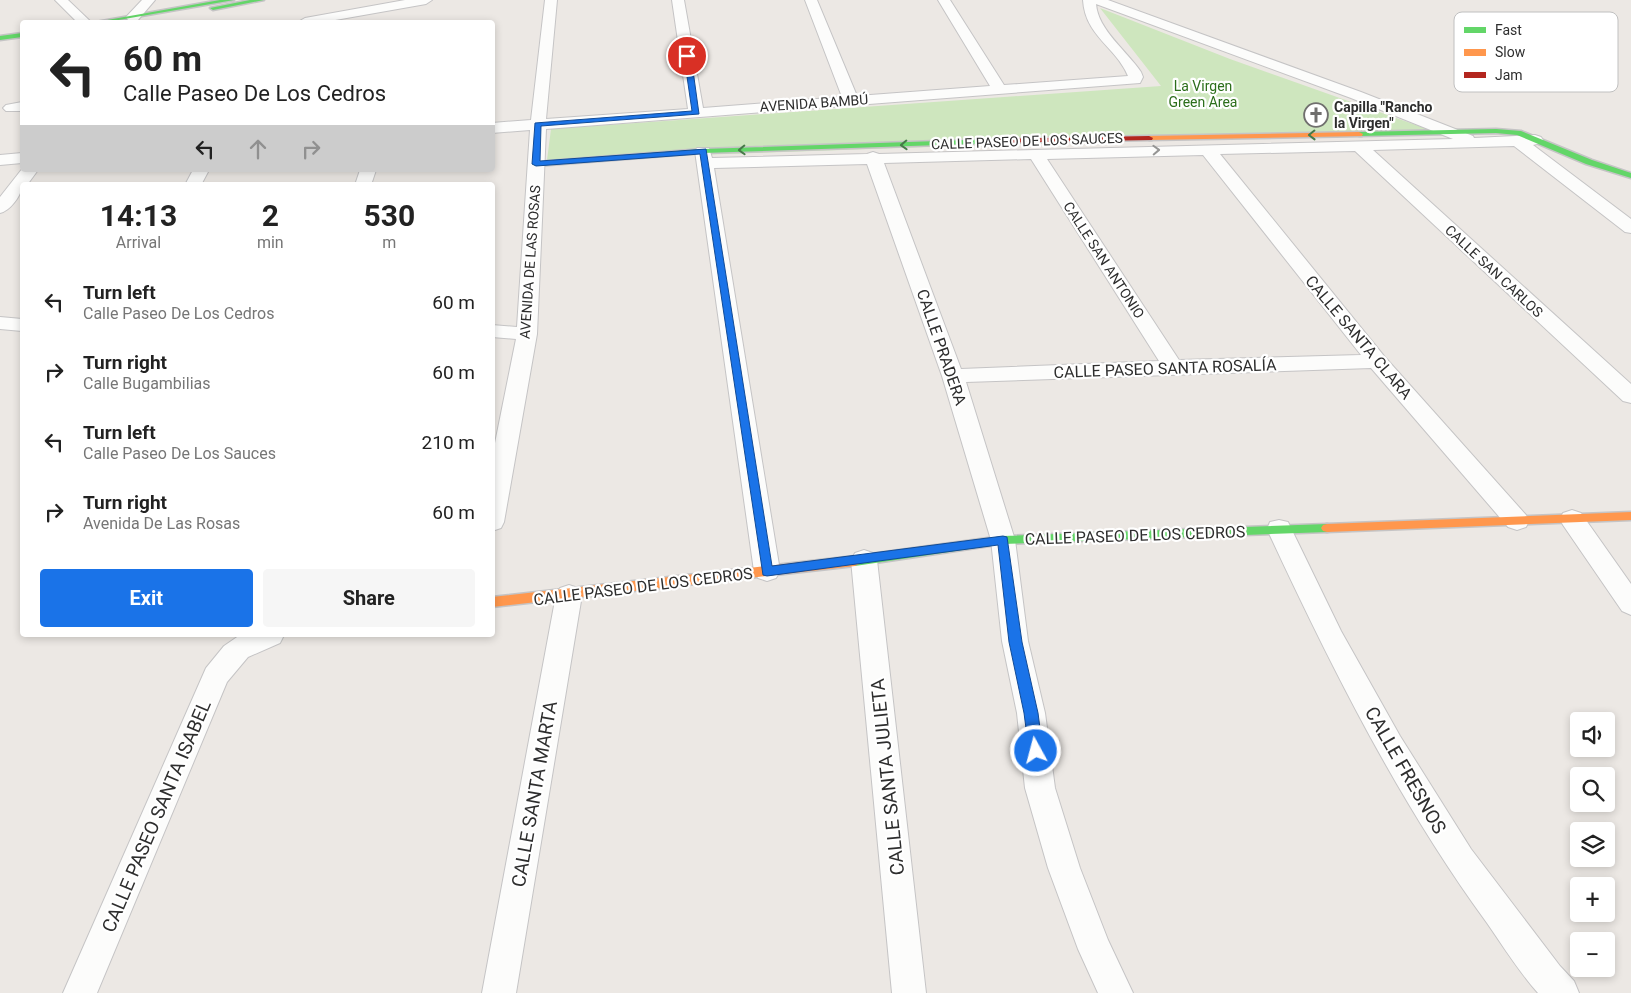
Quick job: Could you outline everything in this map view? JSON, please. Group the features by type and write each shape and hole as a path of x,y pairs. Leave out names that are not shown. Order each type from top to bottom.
{"street":[{"path":"61,0 79,9 83,20"},
{"path":"133,20 149,0"},
{"path":"133,20 231,0"},
{"path":"133,20 261,0"},
{"path":"415,15 423,0"},
{"path":"316,20 423,0"},
{"name":"AVENIDA DE LAS ROSAS","path":"495,506 527,334 538,124 551,0"},
{"path":"678,0 696,112"},
{"path":"811,0 851,100"},
{"path":"944,0 1000,90"},
{"name":"AVENIDA BAMBÚ","path":"495,128 1135,80 1134,72 1094,22 1089,0"},
{"path":"1097,0 1478,143"},
{"path":"0,38 20,35"},
{"path":"0,44 20,41"},
{"name":"CALLE PASEO DE LOS SAUCES","path":"536,164 1037,140 1449,131 1535,140"},
{"path":"1518,137 1631,228"},
{"name":"CALLE PASEO DE LOS SAUCES","path":"704,157 873,157 1036,154 1478,143 1518,137"},
{"path":"1535,140 1589,162 1631,176"},
{"name":"CALLE SAN CARLOS","path":"1358,145 1631,396"},
{"name":"CALLE SANTA CLARA","path":"1207,149 1376,361 1517,521"},
{"name":"CALLE SAN ANTONIO","path":"1036,154 1173,367"},
{"path":"704,157 767,571"},
{"name":"CALLE PRADERA","path":"873,157 953,376 1003,540 1015,642 1031,713 1040,788 1064,868 1095,949 1116,993"},
{"path":"0,160 20,158"},
{"path":"21,182 28,172"},
{"path":"0,208 20,183"},
{"path":"0,323 20,325"},
{"path":"495,332 527,334"},
{"name":"CALLE PASEO SANTA ROSALÍA","path":"953,376 1376,361"},
{"name":"CALLE PASEO DE LOS CEDROS","path":"495,602 569,595 864,560 1003,540 1631,516"},
{"path":"1572,519 1631,604"},
{"name":"CALLE FRESNOS","path":"1279,529 1331,638 1390,745 1430,811 1460,860 1548,978 1562,993"},
{"name":"CALLE SANTA JULIETA","path":"864,560 909,993"},
{"name":"CALLE SANTA MARTA","path":"499,993 569,595"},
{"name":"CALLE PASEO SANTA ISABEL","path":"80,993 216,676 229,657 242,645 265,637"}],"green space":[{"name":"La Virgen Green Area","path":"1100,8 1230,59 1430,130 547,160 551,129 1161,86"}],"traffic: fast":[{"path":"111,20 231,0"},
{"path":"213,8 261,0"},
{"path":"0,38 20,35"},
{"path":"1359,134 1496,131 1518,133 1589,162 1631,176"},
{"path":"536,164 703,151 996,141"},
{"path":"855,561 1003,540 1327,528"}],"traffic: slow":[{"path":"1149,138 1359,134"},
{"path":"1327,528 1631,516"},
{"path":"495,602 855,561"}],"traffic: jam":[{"path":"996,141 1149,138"}],"place":[{"name":"Capilla \"Rancho la Virgen\"","path":"1316,115"}],"route":[{"path":"687,56 696,112 538,124 536,164 703,151 767,571 864,560 1003,540 1015,642 1031,713 1036,751"}]}
